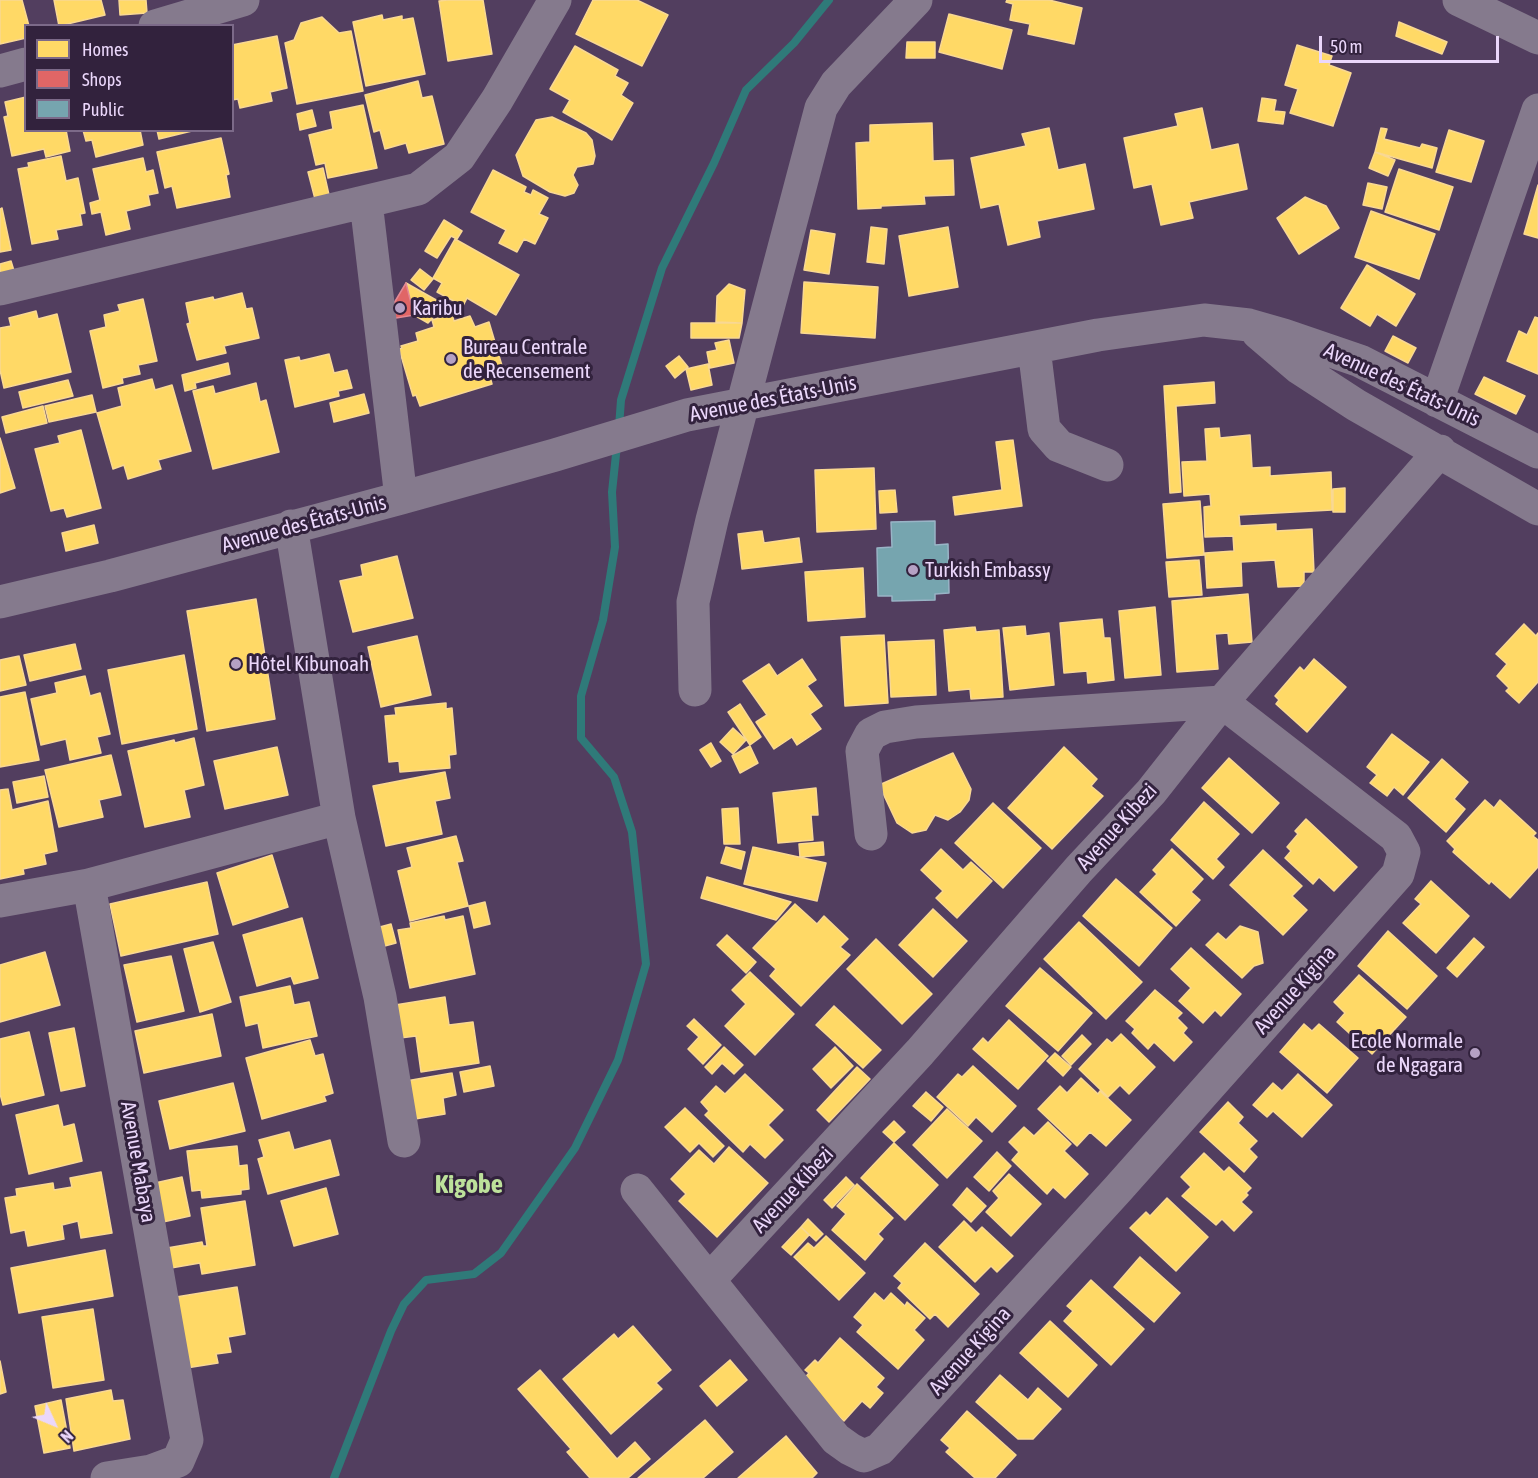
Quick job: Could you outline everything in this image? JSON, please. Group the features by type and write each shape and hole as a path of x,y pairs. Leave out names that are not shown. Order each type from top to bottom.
{"street":[{"path":"162,24 243,0"},
{"path":"0,289 418,189 459,158 497,100 555,0"},
{"path":"695,690 693,602 712,520 821,108 836,84 916,0"},
{"path":"1460,0 1538,38"},
{"path":"0,71 24,65"},
{"path":"1437,401 1538,110"},
{"path":"366,202 401,498"},
{"name":"Avenue des États-Unis","path":"0,602 110,576 401,498 687,415 1098,335 1204,320 1249,325 1360,362 1471,416 1538,452"},
{"path":"1249,325 1299,368 1356,405 1538,509"},
{"path":"1034,348 1044,429 1059,446 1107,465"},
{"name":"Avenue Kibezi","path":"709,1280 920,1052 1079,869 1150,792 1222,702 1440,452"},
{"path":"291,526 339,818 380,997 404,1141"},
{"path":"871,834 862,751 872,734 885,727 916,722 1222,702"},
{"name":"Avenue Kigina","path":"709,1280 836,1438 864,1456 880,1449 1117,1190 1398,874 1404,852 1396,837 1222,702"},
{"path":"0,901 88,885 339,818"},
{"name":"Avenue Mabaya","path":"88,885 187,1440 178,1461 151,1471 107,1478"},
{"path":"637,1190 709,1280"}],"building: Homes":[{"path":"0,0 22,0 28,24 24,24 24,38 0,44"},
{"path":"54,0 101,0 105,15 59,24"},
{"path":"119,0 146,0 147,13 120,15"},
{"path":"483,0 492,54 448,61 439,1"},
{"path":"593,0 637,0 668,15 642,66 576,34"},
{"path":"1007,0 1049,0 1082,8 1074,44 1028,34 1030,24 1010,20 1013,4 1006,2"},
{"path":"949,14 1012,30 1002,69 939,52"},
{"path":"382,15 383,20 402,16 402,20 413,18 425,74 366,86 353,22"},
{"path":"322,17 339,33 351,31 363,91 297,104 285,43 294,40 301,23"},
{"path":"1399,22 1447,42 1442,54 1396,36"},
{"path":"277,36 287,88 270,92 272,101 240,108 238,99 234,100 234,45"},
{"path":"907,42 935,42 935,58 906,58"},
{"path":"1297,45 1332,56 1329,65 1351,73 1333,126 1290,113 1298,89 1285,85"},
{"path":"575,46 618,70 615,76 628,83 621,95 633,103 612,140 563,112 570,100 550,89"},
{"path":"418,81 422,98 432,96 444,144 409,153 406,143 385,149 380,130 374,132 365,95"},
{"path":"24,97 24,132 66,132 70,151 46,157 44,149 12,156 4,117 8,116 5,102"},
{"path":"1262,98 1276,100 1274,111 1285,112 1283,124 1258,121"},
{"path":"363,105 377,168 328,178 325,163 316,165 309,135 333,129 330,112"},
{"path":"1202,108 1211,150 1238,144 1247,189 1189,202 1193,218 1161,225 1152,184 1134,188 1124,138 1178,126 1175,114"},
{"path":"312,110 316,126 300,130 297,114"},
{"path":"552,117 586,133 592,140 595,156 593,164 577,167 573,175 578,185 574,193 565,196 550,192 523,176 516,155 536,120"},
{"path":"932,123 933,161 953,160 954,195 924,196 925,204 858,209 856,143 870,142 870,125"},
{"path":"1049,128 1058,170 1085,164 1094,209 1037,221 1040,237 1008,245 999,204 981,208 971,158 1026,146 1022,134"},
{"path":"1381,128 1387,129 1384,139 1420,148 1422,144 1437,148 1432,168 1375,152"},
{"path":"1449,130 1484,141 1471,182 1436,172"},
{"path":"84,132 140,132 143,145 96,157 92,140 86,141"},
{"path":"157,132 188,132 159,139"},
{"path":"221,138 229,174 226,175 230,197 177,208 172,186 165,188 157,152"},
{"path":"1375,152 1395,160 1388,176 1369,168"},
{"path":"61,156 66,181 78,178 85,213 80,214 82,225 56,230 58,239 32,244 18,169 29,167 28,163"},
{"path":"143,158 146,172 153,170 158,193 148,195 150,205 126,211 130,229 106,235 101,212 92,214 90,203 100,200 93,169"},
{"path":"323,168 329,195 315,199 308,172"},
{"path":"1399,169 1453,187 1439,230 1385,212"},
{"path":"493,170 526,187 524,192 531,195 533,190 548,198 539,214 548,218 535,244 524,239 517,252 499,243 506,230 471,212"},
{"path":"1368,183 1387,187 1382,209 1363,205"},
{"path":"1538,185 1538,238 1524,234"},
{"path":"1305,197 1326,206 1339,228 1299,254 1277,218"},
{"path":"2,208 11,250 0,252 0,209"},
{"path":"1371,211 1435,234 1419,279 1355,257"},
{"path":"444,220 462,231 457,239 451,236 437,258 425,251"},
{"path":"871,227 887,229 884,264 867,262"},
{"path":"948,227 958,287 909,296 899,236"},
{"path":"811,230 835,234 829,274 804,270"},
{"path":"455,239 519,275 496,315 467,298 463,306 437,292 442,283 433,278"},
{"path":"11,261 15,274 0,278 0,264"},
{"path":"1367,265 1415,294 1396,326 1377,314 1370,326 1341,308"},
{"path":"420,269 433,279 424,290 411,280"},
{"path":"804,282 878,287 875,338 801,333"},
{"path":"406,283 445,305 428,323 414,315"},
{"path":"729,284 745,290 742,323 716,322 717,296"},
{"path":"242,293 246,309 252,308 259,338 224,346 226,353 197,360 187,324 190,323 186,303 213,297 214,300"},
{"path":"143,299 157,361 138,365 140,374 122,378 123,383 103,388 90,331 106,327 104,315 120,311 118,305"},
{"path":"36,311 38,319 57,314 71,372 4,388 0,370 0,328 11,326 9,318"},
{"name":"Bureau Centrale de Recensement","path":"452,314 454,321 470,316 475,327 489,322 503,369 489,373 492,384 420,406 416,395 413,396 399,349 402,348 401,346 418,341 416,333 434,327 432,320"},
{"path":"1535,317 1538,318 1538,374 1507,361 1519,331 1527,335"},
{"path":"691,323 742,323 739,338 691,338"},
{"path":"1393,336 1416,348 1408,363 1385,351"},
{"path":"729,340 734,363 710,368 707,352 717,350 715,343"},
{"path":"329,354 334,373 347,370 352,388 338,391 339,396 295,407 285,360 299,357 300,361"},
{"path":"679,356 688,367 675,378 666,366"},
{"path":"228,363 230,374 195,383 196,388 185,391 182,375"},
{"path":"708,364 712,385 691,390 686,369"},
{"path":"1484,377 1525,396 1516,414 1475,394"},
{"path":"152,379 155,390 172,385 191,451 158,460 161,469 128,479 124,465 113,469 97,413 122,406 118,388"},
{"path":"68,380 73,396 23,408 19,392"},
{"path":"1214,382 1215,403 1176,406 1181,492 1170,493 1164,386"},
{"path":"256,383 260,402 266,400 279,452 213,469 193,391 213,386 215,394"},
{"path":"364,394 369,413 334,422 330,403"},
{"path":"92,395 96,412 49,422 45,406"},
{"path":"43,406 47,423 6,433 2,417"},
{"path":"1219,428 1220,438 1250,435 1252,468 1270,467 1270,476 1331,472 1332,510 1239,515 1240,526 1276,524 1276,531 1312,529 1314,572 1304,572 1304,586 1278,587 1275,560 1241,562 1242,586 1207,588 1205,553 1234,551 1233,536 1205,537 1204,507 1211,506 1210,494 1184,496 1182,462 1207,461 1205,429"},
{"path":"81,430 101,508 67,517 64,508 51,511 35,449 60,443 58,436"},
{"path":"0,438 15,488 0,493"},
{"path":"1013,440 1022,506 955,515 953,497 1002,490 996,442"},
{"path":"874,468 876,529 817,532 815,470"},
{"path":"1345,488 1345,512 1333,512 1333,489"},
{"path":"895,490 897,512 880,513 879,491"},
{"path":"1200,501 1204,555 1167,558 1163,504"},
{"path":"94,525 98,543 66,551 62,533"},
{"path":"762,531 764,543 799,538 802,562 742,569 738,534"},
{"path":"397,556 413,618 353,632 340,581 363,576 361,565"},
{"path":"1199,560 1202,595 1169,597 1166,562"},
{"path":"863,568 865,617 808,621 805,572"},
{"path":"1248,594 1252,642 1229,644 1228,633 1215,634 1218,669 1177,672 1172,601"},
{"path":"256,599 275,719 207,731 187,611"},
{"path":"1155,607 1161,675 1125,678 1119,611"},
{"path":"1102,619 1104,638 1110,638 1114,680 1088,683 1087,671 1064,673 1060,623"},
{"path":"1524,624 1536,636 1538,633 1538,682 1519,703 1506,691 1509,688 1497,676 1507,664 1496,654"},
{"path":"1025,626 1026,636 1049,633 1054,685 1010,690 1003,628"},
{"path":"975,627 976,632 999,630 1003,697 971,699 970,689 949,691 944,630"},
{"path":"884,635 888,703 845,706 841,637"},
{"path":"417,636 431,695 381,707 368,647"},
{"path":"934,640 936,695 891,697 888,642"},
{"path":"75,644 81,669 30,681 24,655"},
{"path":"184,655 197,729 122,744 108,670"},
{"path":"19,656 26,685 0,691 0,660"},
{"path":"802,659 816,680 807,686 822,706 810,714 821,729 797,745 792,737 774,749 756,722 767,715 743,681 769,664 777,676"},
{"path":"1314,659 1346,687 1307,732 1276,704 1279,700 1275,696 1300,667 1304,671"},
{"path":"85,676 90,696 100,693 110,734 97,737 101,753 70,760 66,739 41,745 31,699 57,693 55,683"},
{"path":"25,692 39,760 0,767 0,697"},
{"path":"446,703 446,709 452,708 456,754 449,755 450,768 400,772 399,761 389,762 385,716 396,715 395,708"},
{"path":"740,704 761,737 750,745 728,712"},
{"path":"733,728 746,740 733,754 720,742"},
{"path":"1392,734 1429,762 1403,795 1394,787 1387,796 1370,783 1377,775 1367,767"},
{"path":"194,738 204,785 184,790 190,817 145,827 128,751 174,740 175,743"},
{"path":"711,743 721,761 711,767 700,750"},
{"path":"750,746 758,763 740,773 732,756"},
{"path":"277,747 288,795 225,809 214,761"},
{"path":"1064,747 1097,779 1091,786 1103,796 1052,849 1008,808"},
{"path":"953,753 971,789 969,800 960,812 948,820 935,815 926,830 912,833 897,823 879,785"},
{"path":"111,755 121,795 99,800 103,817 59,827 45,770"},
{"path":"1229,758 1279,803 1252,833 1202,788"},
{"path":"1442,759 1468,782 1454,799 1465,809 1446,832 1408,798"},
{"path":"445,772 450,798 435,801 442,834 386,846 373,786"},
{"path":"44,776 48,797 17,803 13,782"},
{"path":"816,788 818,815 811,815 813,840 778,843 773,793"},
{"path":"8,789 12,810 48,801 57,851 44,854 46,864 23,869 24,874 0,879 0,790"},
{"path":"1485,800 1494,808 1500,800 1536,833 1533,836 1538,840 1538,867 1510,898 1491,881 1489,884 1453,852 1455,849 1447,841"},
{"path":"1204,802 1239,834 1216,859 1224,867 1213,879 1171,840"},
{"path":"993,803 1041,848 1003,888 955,843"},
{"path":"738,808 740,844 724,844 722,809"},
{"path":"1306,819 1357,867 1334,891 1319,877 1313,884 1285,858 1291,851 1287,847 1298,834 1295,831"},
{"path":"456,836 463,861 457,862 468,906 410,921 398,871 412,867 407,848"},
{"path":"823,842 824,855 800,857 799,844"},
{"path":"726,847 745,852 741,869 721,863"},
{"path":"753,847 826,863 817,901 744,884"},
{"path":"941,849 963,870 971,862 992,881 957,918 936,898 943,891 921,870"},
{"path":"1172,849 1203,879 1191,892 1200,900 1176,926 1140,892 1157,874 1153,870"},
{"path":"1263,850 1302,886 1292,896 1307,910 1283,935 1230,885"},
{"path":"272,855 288,907 233,925 217,873"},
{"path":"707,877 791,902 776,920 701,898"},
{"path":"1116,879 1172,928 1139,966 1083,916"},
{"path":"1431,881 1469,916 1436,953 1403,923 1421,904 1415,899"},
{"path":"207,882 218,934 121,956 110,904"},
{"path":"485,902 490,924 474,928 469,906"},
{"path":"795,904 817,924 824,916 848,939 840,947 850,955 801,1006 770,976 776,969 753,948"},
{"path":"933,909 967,941 933,977 899,945"},
{"path":"444,916 445,920 463,916 475,974 410,988 398,930 411,928 410,923"},
{"path":"302,918 318,978 294,984 291,976 257,986 243,935"},
{"path":"1079,922 1142,982 1106,1019 1044,959"},
{"path":"391,924 396,943 381,947 376,928"},
{"path":"1240,926 1258,932 1263,963 1254,966 1242,978 1206,945 1218,933 1226,940"},
{"path":"1388,931 1437,976 1407,1009 1358,966"},
{"path":"727,935 756,962 746,973 717,945"},
{"path":"1474,938 1484,947 1457,977 1447,968"},
{"path":"876,939 932,994 902,1024 847,969"},
{"path":"213,942 231,1002 200,1012 184,949"},
{"path":"1191,948 1241,994 1221,1016 1215,1010 1203,1023 1179,1001 1191,988 1171,969"},
{"path":"45,952 60,1005 0,1022 0,965"},
{"path":"171,956 184,1011 137,1022 124,965"},
{"path":"1040,968 1092,1013 1058,1051 1006,1006"},
{"path":"750,972 794,1014 755,1055 725,1026 746,1004 732,990"},
{"path":"1359,975 1406,1017 1372,1054 1337,1022 1345,1013 1334,1002"},
{"path":"290,986 294,1005 309,1002 317,1036 263,1048 258,1023 246,1026 240,997"},
{"path":"1155,990 1182,1013 1177,1018 1187,1028 1183,1033 1192,1042 1174,1061 1154,1042 1148,1049 1132,1033 1135,1029 1126,1021"},
{"path":"445,997 449,1025 473,1022 479,1063 421,1072 416,1036 400,1038 395,1005"},
{"path":"834,1006 881,1050 863,1068 816,1025"},
{"path":"212,1014 221,1056 144,1073 135,1031"},
{"path":"694,1019 721,1045 703,1064 688,1049 699,1037 687,1026"},
{"path":"1009,1020 1048,1056 1018,1089 973,1049 983,1038 988,1043"},
{"path":"1304,1024 1312,1031 1319,1024 1358,1058 1327,1093 1280,1052"},
{"path":"74,1028 85,1086 61,1091 49,1033"},
{"path":"29,1032 44,1095 3,1105 0,1094 0,1039"},
{"path":"1121,1034 1155,1067 1129,1094 1120,1085 1108,1097 1079,1069 1107,1039 1112,1043"},
{"path":"1082,1035 1091,1044 1071,1065 1062,1056"},
{"path":"310,1040 315,1056 323,1054 333,1093 324,1096 326,1101 262,1119 246,1058"},
{"path":"724,1047 743,1065 734,1074 722,1063 712,1074 705,1067"},
{"path":"835,1047 853,1066 831,1088 813,1069"},
{"path":"1055,1053 1071,1067 1063,1076 1047,1061"},
{"path":"490,1066 494,1086 464,1092 460,1072"},
{"path":"973,1066 1016,1106 992,1132 976,1117 968,1126 937,1097 958,1074 962,1077"},
{"path":"857,1067 870,1079 829,1122 817,1110"},
{"path":"452,1073 456,1095 443,1098 445,1114 415,1119 406,1081"},
{"path":"745,1074 783,1110 768,1125 783,1140 765,1158 750,1144 743,1152 705,1115 709,1111 701,1102 716,1086 725,1094"},
{"path":"1298,1074 1332,1105 1302,1137 1273,1111 1267,1117 1253,1105 1273,1083 1282,1091"},
{"path":"1081,1078 1098,1094 1100,1091 1131,1120 1106,1146 1090,1132 1077,1146 1038,1109 1060,1086 1067,1093"},
{"path":"233,1083 245,1131 170,1149 159,1101"},
{"path":"926,1092 943,1107 931,1121 913,1106"},
{"path":"1228,1102 1243,1117 1238,1123 1257,1141 1249,1149 1257,1157 1244,1172 1200,1132"},
{"path":"58,1105 63,1127 74,1124 82,1161 29,1174 16,1115"},
{"path":"685,1108 724,1146 713,1157 699,1143 690,1152 665,1127"},
{"path":"947,1109 982,1141 947,1178 913,1145"},
{"path":"894,1121 905,1132 894,1142 883,1132"},
{"path":"1048,1122 1071,1144 1064,1151 1088,1174 1065,1198 1053,1187 1047,1194 1012,1160 1019,1152 1009,1142 1024,1127 1034,1136"},
{"path":"289,1132 294,1150 330,1140 339,1175 268,1194 258,1159 264,1157 259,1140"},
{"path":"894,1143 938,1185 905,1220 861,1178"},
{"path":"237,1146 239,1166 247,1165 249,1189 241,1190 241,1194 202,1198 201,1190 192,1191 187,1151"},
{"path":"729,1147 768,1183 717,1237 679,1201 686,1194 671,1179 699,1150 714,1164"},
{"path":"997,1152 1011,1166 989,1191 974,1177"},
{"path":"1204,1153 1224,1172 1229,1167 1251,1188 1241,1202 1252,1212 1234,1231 1222,1219 1216,1225 1182,1196 1191,1187 1181,1177"},
{"path":"101,1172 112,1233 81,1238 78,1221 62,1225 64,1239 28,1246 25,1230 11,1233 5,1198 17,1196 16,1189 53,1183 54,1190 72,1187 70,1178"},
{"path":"1009,1174 1041,1204 1011,1236 986,1212 999,1198 993,1191"},
{"path":"182,1177 190,1216 163,1222 155,1183"},
{"path":"846,1177 854,1185 832,1208 824,1200"},
{"path":"857,1184 893,1218 878,1234 883,1239 865,1260 832,1230 846,1214 837,1206"},
{"path":"326,1188 338,1234 294,1246 281,1201"},
{"path":"967,1188 986,1206 971,1222 953,1205"},
{"path":"1167,1198 1208,1237 1176,1271 1130,1228 1146,1212 1150,1216"},
{"path":"245,1201 255,1265 202,1274 200,1263 171,1268 167,1248 202,1242 203,1246 207,1246 201,1208"},
{"path":"808,1219 823,1234 816,1241 801,1227"},
{"path":"964,1221 976,1233 982,1227 1013,1256 997,1272 991,1266 975,1282 939,1247"},
{"path":"801,1227 809,1235 791,1255 782,1247"},
{"path":"826,1236 865,1273 839,1300 794,1257 808,1243 814,1248"},
{"path":"925,1243 979,1294 948,1327 935,1314 930,1319 898,1288 902,1283 894,1276"},
{"path":"105,1250 113,1296 19,1313 11,1268"},
{"path":"1140,1257 1180,1293 1154,1322 1114,1287"},
{"path":"1091,1280 1144,1329 1111,1365 1064,1321 1073,1311 1067,1306"},
{"path":"237,1287 245,1334 228,1337 231,1352 216,1354 218,1363 180,1369 170,1298"},
{"path":"875,1293 884,1301 891,1293 905,1306 907,1302 925,1318 914,1330 924,1340 898,1369 857,1332 863,1325 854,1317"},
{"path":"93,1309 104,1380 53,1388 42,1317"},
{"path":"1050,1321 1097,1365 1068,1397 1020,1353"},
{"path":"633,1326 671,1370 656,1383 662,1389 611,1434 563,1379 614,1334 618,1339"},
{"path":"840,1338 884,1378 876,1387 883,1393 870,1408 862,1401 844,1421 801,1382 809,1373 805,1370 815,1360 818,1363"},
{"path":"730,1360 747,1380 717,1406 700,1386"},
{"path":"0,1361 6,1392 0,1394"},
{"path":"540,1370 617,1459 635,1442 650,1459 628,1478 590,1478 567,1452 571,1449 518,1389"},
{"path":"1000,1375 1028,1400 1038,1388 1061,1409 1033,1439 1018,1439 976,1402"},
{"path":"111,1390 113,1401 123,1400 130,1439 74,1451 66,1399"},
{"path":"61,1400 70,1448 44,1453 35,1406"},
{"path":"967,1411 1016,1455 995,1478 975,1478 946,1452 950,1448 941,1440"},
{"path":"705,1420 733,1452 703,1478 638,1478"},
{"path":"786,1436 817,1473 812,1478 738,1478"}],"building: Shops":[{"path":"406,283 414,315 384,320"}],"building: Public":[{"name":"Turkish Embassy","path":"935,521 935,545 948,544 949,593 935,594 935,600 892,601 892,596 878,596 877,548 892,547 891,522"}],"waterway":[{"path":"619,427 621,400 662,268 714,163 746,90 794,43 829,0"},
{"path":"334,1478 391,1331 404,1304 426,1280 474,1274 501,1253 575,1148 618,1060 646,964 632,832 614,777 581,738 581,696 603,620 615,547 612,492 617,445"}],"place":[{"name":"Karibu","path":"400,308"},
{"name":"Bureau Centrale de Recensement","path":"451,359"},
{"name":"Turkish Embassy","path":"913,570"},
{"name":"Hôtel Kibunoah","path":"236,664"},
{"name":"Ecole Normale de Ngagara","path":"1475,1053"}],"district":[{"name":"Kigobe","path":"469,1184"}]}
